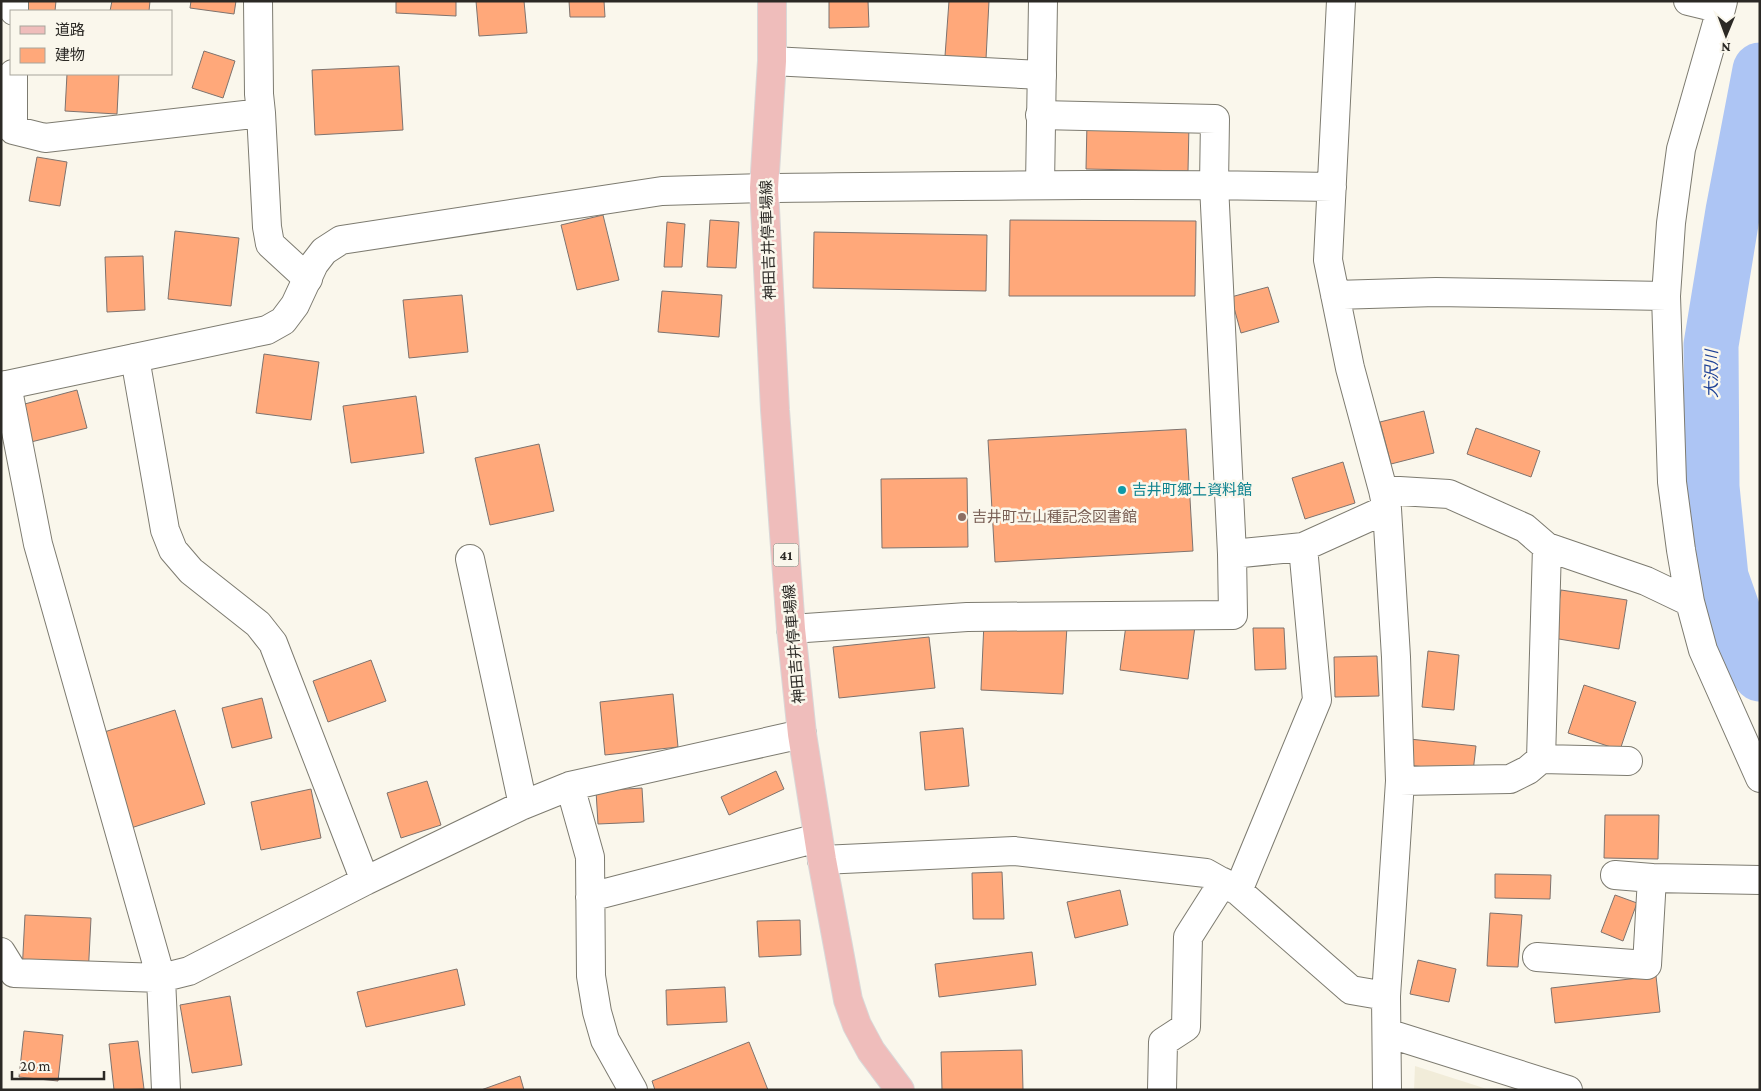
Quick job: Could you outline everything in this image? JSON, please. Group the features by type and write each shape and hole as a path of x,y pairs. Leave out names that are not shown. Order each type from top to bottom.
{"main road":[{"name":"神田吉井停車場線","path":"772,1 772,61 764,188 775,410 791,629 802,734 820,849 848,1000 857,1025 871,1050 900,1090"}],"street":[{"path":"258,1 259,94 267,227 270,244 308,279"},
{"path":"1040,185 1043,1"},
{"path":"1341,1 1328,260 1350,368 1385,500 1396,657 1400,781 1386,996 1387,1090"},
{"path":"1688,1 1722,5 1681,149 1671,223 1666,296 1666,349 1672,482 1690,602 1703,650 1760,778"},
{"path":"772,61 1042,76"},
{"path":"13,75 12,130 45,138 261,114"},
{"path":"791,629 967,617 1233,615 1232,554 1214,185 1216,119 1040,115"},
{"path":"166,1090 161,978 38,544 4,385 267,330 283,321 296,305 314,264 324,252 341,240 662,191 1040,185 1332,187"},
{"path":"1335,295 1436,292 1666,296"},
{"path":"135,358 165,530 173,550 191,571 258,624 273,642 365,881"},
{"path":"1232,554 1303,547 1385,500 1449,494 1525,528 1546,547 1646,581 1690,602"},
{"path":"1162,1090 1162,1042 1186,1027 1188,937 1230,887 1317,700 1303,547"},
{"path":"1541,759 1546,547"},
{"path":"470,559 523,805"},
{"path":"1,952 14,973 161,978 190,971 365,881 523,805 570,786 802,734"},
{"path":"1400,781 1510,779 1528,770 1541,759 1628,761"},
{"path":"570,786 590,857 591,976 597,1012 606,1040 633,1090"},
{"path":"590,897 820,849 1014,851 1206,873 1230,887 1351,990 1386,996"},
{"path":"1615,875 1652,878 1760,880"},
{"path":"1537,957 1647,966 1652,878"},
{"path":"1387,1034 1568,1090"}],"shaded area":[{"path":"1415,1066 1490,1090 1414,1090"}],"building":[{"path":"19,1 56,1 55,10 19,10"},
{"path":"112,1 150,1 149,10 110,10"},
{"path":"191,1 236,1 234,14 190,8"},
{"path":"396,1 456,1 456,16 396,13"},
{"path":"476,1 524,1 527,33 479,36"},
{"path":"569,1 604,1 605,17 570,17"},
{"path":"829,1 868,1 869,27 829,28"},
{"path":"949,1 989,1 986,59 945,56"},
{"path":"204,51 235,61 223,98 192,88"},
{"path":"399,66 403,130 315,135 312,70"},
{"path":"67,75 119,75 117,114 65,111"},
{"path":"1087,122 1189,124 1188,171 1086,169"},
{"path":"37,157 67,162 60,206 29,201"},
{"path":"603,215 619,280 577,290 561,225"},
{"path":"710,220 739,222 736,268 707,267"},
{"path":"1010,220 1196,221 1195,296 1009,296"},
{"path":"667,222 685,224 682,267 664,267"},
{"path":"175,231 239,238 231,306 168,299"},
{"path":"814,232 987,235 986,291 813,288"},
{"path":"143,256 145,310 107,312 105,257"},
{"path":"1268,287 1279,322 1241,333 1231,297"},
{"path":"662,291 722,295 719,337 658,332"},
{"path":"462,295 468,352 409,358 403,300"},
{"path":"264,354 319,362 311,420 256,413"},
{"path":"77,390 87,428 31,442 21,405"},
{"path":"416,396 424,453 351,463 343,406"},
{"path":"1424,411 1434,453 1391,464 1380,422"},
{"path":"1476,428 1540,451 1531,477 1467,454"},
{"path":"1186,429 1193,551 995,562 988,440"},
{"path":"539,444 554,511 490,525 475,458"},
{"path":"1343,462 1355,503 1305,519 1292,478"},
{"path":"967,478 968,547 882,548 881,479"},
{"path":"1561,590 1627,600 1619,649 1553,638"},
{"path":"1128,610 1196,619 1188,679 1120,670"},
{"path":"984,622 1067,626 1063,694 981,690"},
{"path":"1253,628 1284,628 1286,669 1255,670"},
{"path":"929,637 935,688 839,698 833,647"},
{"path":"1428,651 1459,655 1454,710 1422,707"},
{"path":"1377,656 1379,696 1335,697 1334,657"},
{"path":"371,660 386,701 328,722 313,681"},
{"path":"1584,685 1636,702 1620,750 1568,733"},
{"path":"673,694 678,747 605,755 600,702"},
{"path":"262,698 272,738 232,748 222,708"},
{"path":"175,710 205,804 131,828 101,733"},
{"path":"963,728 969,786 925,790 920,732"},
{"path":"1400,738 1476,746 1473,772 1397,764"},
{"path":"776,771 784,789 729,815 721,797"},
{"path":"427,781 441,825 401,838 387,793"},
{"path":"642,788 644,822 598,824 596,791"},
{"path":"311,789 321,838 261,850 251,802"},
{"path":"1605,815 1659,815 1658,859 1604,858"},
{"path":"1002,872 1004,919 973,919 972,873"},
{"path":"1495,874 1551,875 1550,899 1495,898"},
{"path":"1120,890 1128,925 1075,938 1067,902"},
{"path":"1615,895 1637,903 1623,941 1601,932"},
{"path":"1490,913 1522,915 1518,967 1487,966"},
{"path":"25,915 91,918 88,977 22,973"},
{"path":"800,920 801,955 759,957 757,921"},
{"path":"1032,952 1036,985 939,997 935,964"},
{"path":"1418,960 1456,969 1449,1002 1410,994"},
{"path":"457,969 465,1005 366,1027 357,992"},
{"path":"1656,976 1660,1012 1555,1023 1551,988"},
{"path":"725,987 727,1022 667,1025 666,990"},
{"path":"230,996 242,1065 192,1073 180,1005"},
{"path":"24,1031 63,1035 58,1081 19,1077"},
{"path":"138,1041 144,1089 114,1090 109,1044"},
{"path":"749,1042 768,1090 655,1090 652,1081"},
{"path":"1022,1050 1023,1090 942,1090 941,1052"},
{"path":"520,1076 524,1090 481,1090"}],"waterway":[{"name":"大沢川","path":"1760,70 1733,211 1711,345 1712,487 1721,577 1751,662 1760,674"}],"place":[{"name":"吉井町郷土資料館","path":"1122,490"},
{"name":"吉井町立山種記念図書館","path":"962,517"}]}
